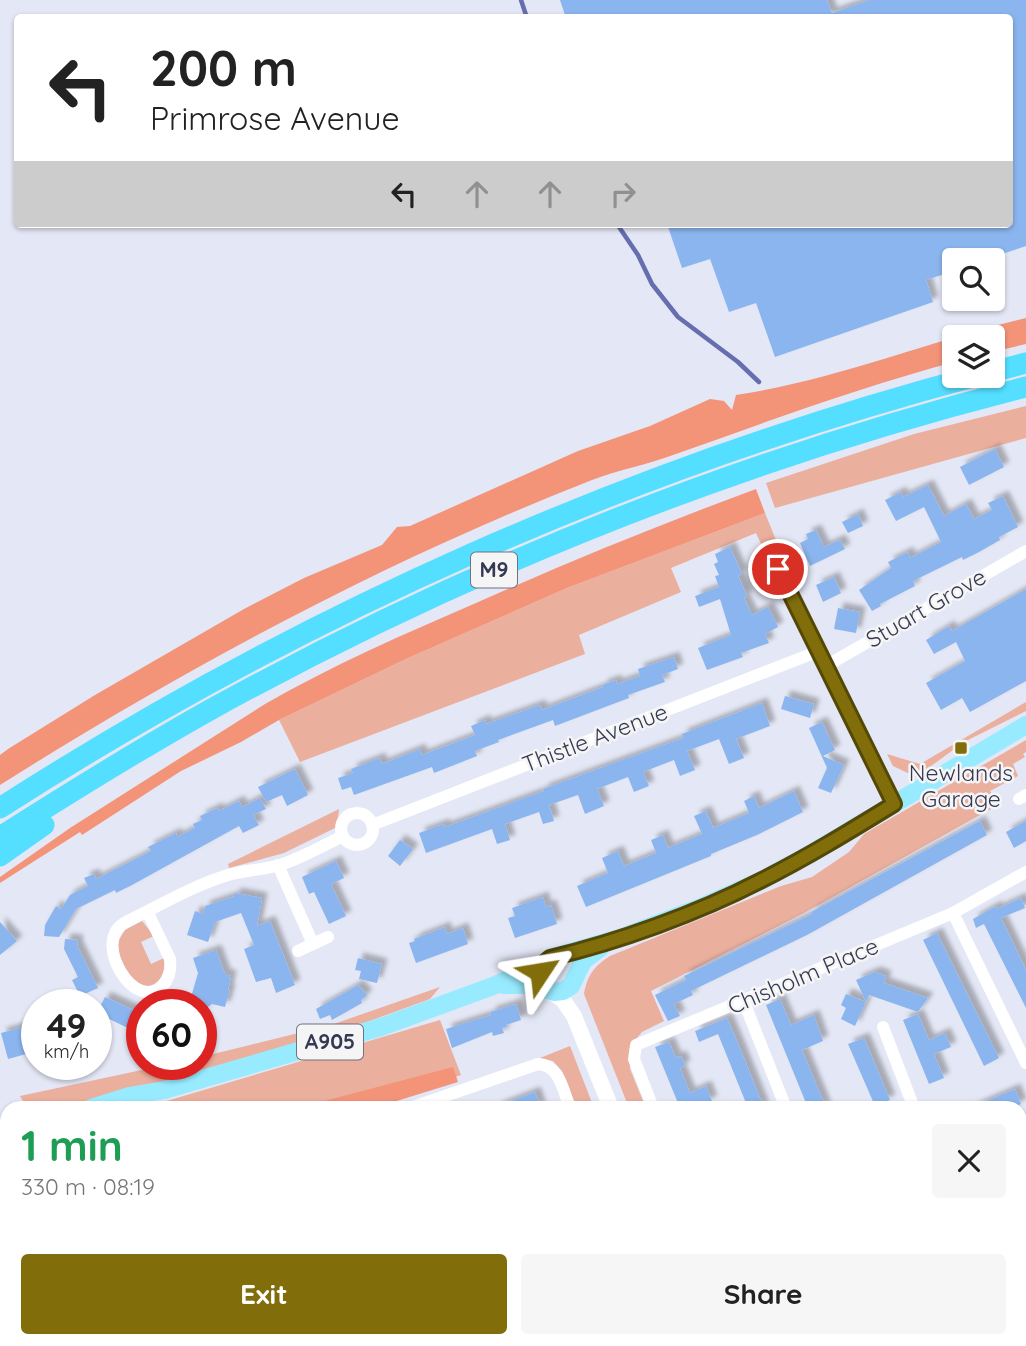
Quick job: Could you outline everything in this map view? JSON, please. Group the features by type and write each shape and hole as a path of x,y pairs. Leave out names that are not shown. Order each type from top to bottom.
{"highway":[{"path":"1005,369 1026,363"},
{"name":"M9","path":"0,808 122,733 238,668 371,600 467,556 584,506 715,457 831,418 942,386"},
{"name":"M9","path":"0,837 118,762 275,676 415,605 589,530 811,449 1026,387"},
{"path":"0,856 69,808 275,676"}],"main road":[{"name":"A905","path":"113,1101 164,1090 381,1027 493,986 551,960 620,938 698,908 758,882 812,853 1026,725"},
{"name":"A905","path":"493,986 514,983 563,991 574,979 583,961 620,938"},
{"path":"574,1016 574,979 571,964 551,960 540,977 548,989 563,1000 574,1016 608,1101"},
{"name":"A905","path":"143,1101 164,1090"}],"street":[{"name":"Stuart Grove","path":"826,666 1026,551"},
{"path":"771,554 894,804"},
{"name":"Thistle Avenue","path":"372,825 819,651"},
{"name":"Thistle Avenue","path":"350,815 363,815 372,825 371,836 363,844 351,844 343,836 342,824 350,815"},
{"name":"Thistle Avenue","path":"148,913 170,959 171,967 166,982 159,990 150,993 142,992 127,982 112,952 111,946 116,931 122,924 192,889 227,875 278,865 343,836"},
{"path":"278,865 313,944"},
{"name":"Chisholm Place","path":"650,1101 634,1059 636,1045 953,913 1026,872"},
{"path":"953,913 1026,1063"},
{"path":"298,951 328,937"},
{"path":"744,1002 783,1101"},
{"path":"883,1027 911,1101"},
{"path":"430,1101 538,1064 551,1068 557,1075 567,1101"}],"shaded area":[{"path":"1026,318 1026,344 1005,349 1005,325 998,325"},
{"path":"942,341 942,365 847,394 663,459 602,476 438,545 215,658 0,785 0,755 8,749 244,609 304,578 382,545 397,527 410,526 578,451 650,426 710,399 724,401 732,410 736,395 846,370"},
{"path":"1026,406 1026,438 775,508 766,483 914,434"},
{"path":"756,489 765,513 567,588 406,659 279,720 181,771 82,835 80,832 0,883 0,877 70,828 265,704 317,676 396,638 545,573"},
{"path":"765,513 778,545 764,550 756,533 671,568 681,592 579,635 585,654 300,762 279,720 406,659 567,588"},
{"path":"1026,702 1026,711 964,742 916,777 893,766 887,754 920,764"},
{"path":"1026,740 1026,752 1023,754 1025,757 1013,764 1018,776 990,791 998,805 804,913 651,991 664,1021 642,1032 631,1045 630,1069 643,1101 626,1101 584,994 592,972 610,956 781,886 812,877 849,852 864,834"},
{"path":"339,809 337,827 284,853 229,868 228,864"},
{"path":"142,921 154,936 141,942 151,964 164,958 165,965 157,982 147,986 132,978 116,945 125,930"},
{"path":"440,987 430,999 334,1034 217,1067 217,1053 331,1025"},
{"path":"440,1020 461,1075 388,1101 167,1101"},
{"path":"570,1046 591,1101 574,1101 562,1071 553,1061 540,1058"},
{"path":"453,1067 458,1082 397,1101 324,1101"},
{"path":"126,1073 126,1080 171,1080 97,1101 23,1101 20,1096 95,1080 112,1080 112,1076"}],"building":[{"path":"560,0 827,0 832,13 869,0 1026,0 1026,246 1005,253 1005,248 942,248 942,275 926,280 933,302 775,357 756,303 729,312 710,259 682,268 668,228 1013,228 1013,14 565,14"},
{"path":"995,449 1004,467 969,485 960,467"},
{"path":"928,485 944,516 966,504 974,519 992,510 988,503 1003,496 1018,527 979,552 963,560 962,557 913,581 915,586 872,611 859,590 891,568 888,562 908,552 910,558 941,542 924,507 896,521 885,500 901,492 903,497"},
{"path":"858,514 863,526 848,533 842,522"},
{"path":"816,530 824,547 840,540 845,549 810,566 800,543 808,539 806,534"},
{"path":"730,547 742,574 738,576 752,615 768,607 778,627 765,634 769,643 741,653 743,657 707,670 698,648 731,635 720,599 699,607 695,596 719,587 715,576 719,575 714,564 718,562 715,554"},
{"path":"834,577 841,593 823,602 816,585"},
{"path":"1026,589 1026,681 970,712 962,698 941,710 926,683 965,661 956,642 934,654 926,640 949,626 952,631"},
{"path":"838,608 860,612 856,633 834,629"},
{"path":"674,657 678,669 662,675 665,682 628,695 629,698 555,726 553,720 498,740 499,742 475,751 477,756 434,773 432,767 354,795 351,787 342,790 338,778 353,773 351,769 380,758 382,764 420,749 422,755 475,735 471,726 485,720 486,724 540,705 542,710 616,680 617,684 640,676 638,669"},
{"path":"785,696 814,704 810,718 781,709"},
{"path":"762,703 770,726 736,739 744,758 729,764 719,739 687,751 695,770 680,776 674,760 643,772 649,786 634,792 628,777 597,789 604,806 585,814 578,795 549,805 554,821 543,824 539,812 505,824 510,840 497,844 492,829 426,853 419,833 444,824 445,827 544,791 543,789 683,738 682,734"},
{"path":"822,722 835,750 823,756 844,765 831,793 818,788 827,768 809,728"},
{"path":"295,769 308,795 287,806 282,795 266,802 258,787"},
{"path":"794,791 803,812 711,856 586,907 577,886 608,873 602,858 618,851 624,866 656,853 651,840 663,835 668,848 702,834 694,816 706,811 713,828 749,813 744,801 754,796 759,808"},
{"path":"260,798 266,809 253,815 259,825 243,833 239,826 132,885 116,893 115,890 76,909 59,937 44,936 45,925 56,906 61,909 70,895 88,886 84,878 94,874 96,879 151,851 148,847 176,833 177,837 195,828 193,824 202,820 200,816 217,808 219,811 239,801 242,807"},
{"path":"980,821 987,835 807,935 691,991 693,995 674,1004 680,1016 668,1021 655,995 686,980 684,976 812,914 811,912"},
{"path":"1026,821 1026,841 1014,848 1006,832"},
{"path":"400,840 413,849 400,866 388,856"},
{"path":"336,861 344,878 331,884 346,916 329,924 314,892 309,894 302,877"},
{"path":"235,893 262,898 257,926 270,921 295,985 276,993 271,978 256,982 244,949 254,945 241,913 215,922 208,942 187,935 195,911 203,914 205,906 235,896"},
{"path":"543,897 546,907 551,905 557,924 515,938 508,918 515,916 512,908"},
{"path":"1021,898 1025,908 1001,918 1026,970 1026,1008 984,924 976,928 973,919 996,906 997,909"},
{"path":"0,922 17,941 0,955"},
{"path":"445,927 447,934 463,928 468,944 416,963 409,943"},
{"path":"937,933 999,1058 984,1066 923,940"},
{"path":"65,939 78,940 77,945 98,988 76,989 72,980 78,977 64,949"},
{"path":"216,950 225,974 231,976 225,1007 217,1005 217,989 193,989 198,973 193,958"},
{"path":"358,958 382,964 377,983 359,979 361,971 355,970"},
{"path":"875,972 886,976 884,983 928,998 918,1012 869,995 866,1002 856,980"},
{"path":"358,985 367,995 361,1000 362,1003 332,1020 330,1015 320,1019 316,1009"},
{"path":"846,994 866,1002 855,1026 841,1019 846,1008 841,1005"},
{"path":"780,999 791,1025 814,1015 823,1041 802,1050 823,1101 805,1101 766,1005"},
{"path":"112,1000 126,1007 126,1027 112,1020"},
{"path":"516,1004 521,1020 502,1028 504,1033 493,1036 492,1032 452,1048 446,1029"},
{"path":"918,1014 929,1040 945,1033 951,1047 934,1054 944,1078 929,1084 903,1020"},
{"path":"727,1018 761,1101 745,1101 718,1034 699,1042 695,1031"},
{"path":"21,1027 21,1055 8,1059 1,1033"},
{"path":"864,1038 890,1100 873,1101 848,1044"},
{"path":"669,1042 676,1058 681,1056 685,1066 680,1068 690,1093 706,1086 712,1101 677,1101 655,1047"},
{"path":"1015,1089 1020,1101 987,1101"},
{"path":"535,1092 538,1101 512,1101"}],"waterway":[{"path":"521,0 526,14"},
{"path":"620,228 638,255 652,284 678,317 738,362 759,382"}],"place":[{"name":"Newlands Garage","path":"961,748"}],"route":[{"path":"540,972 543,964 550,958 620,938 758,882 894,804 778,569"}]}
